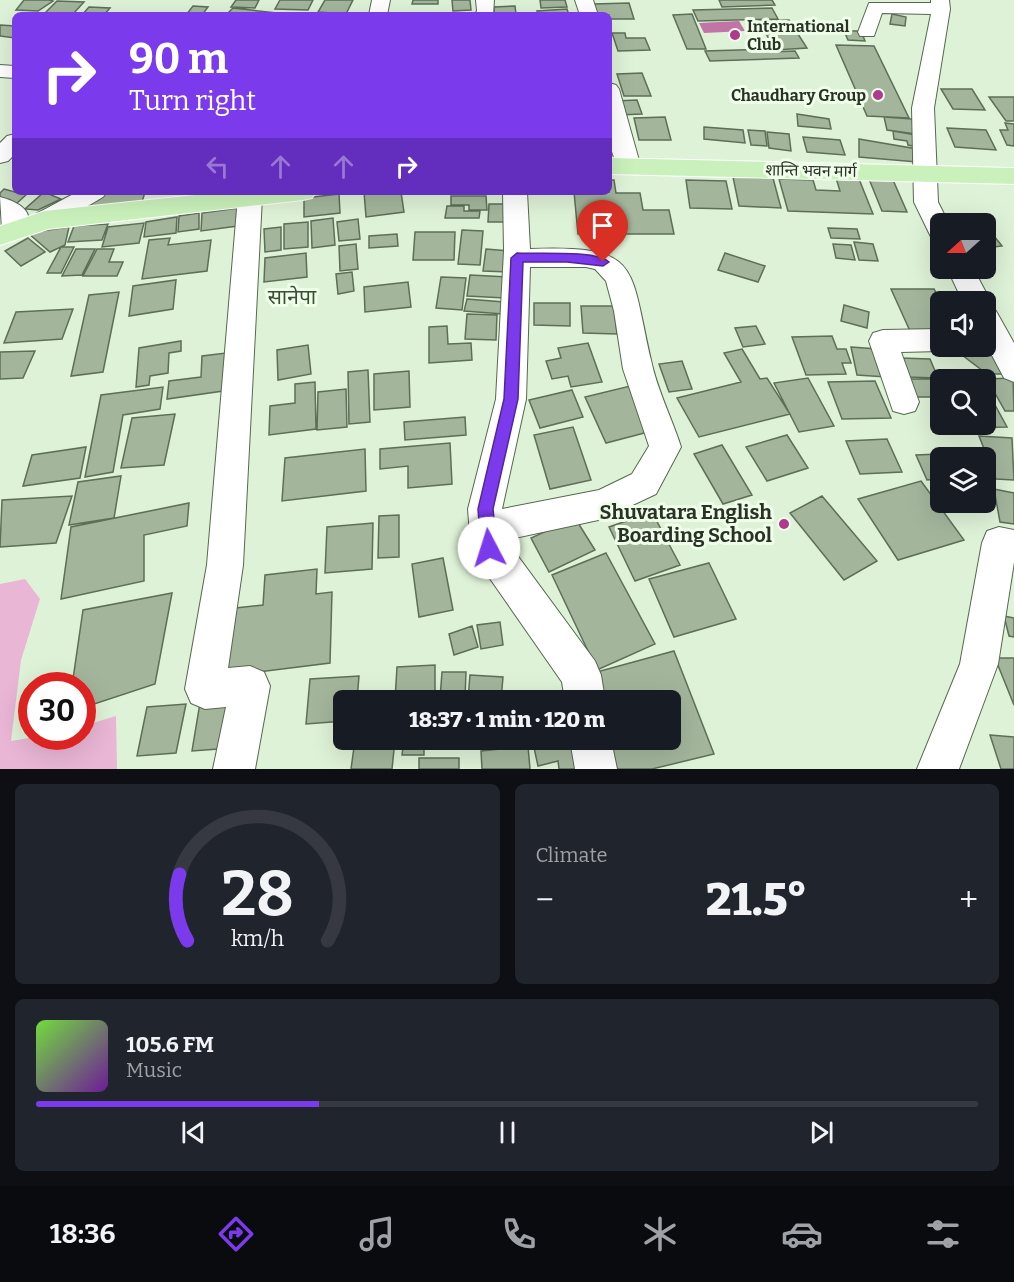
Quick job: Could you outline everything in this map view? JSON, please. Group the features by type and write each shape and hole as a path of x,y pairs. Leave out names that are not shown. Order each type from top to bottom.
{"main road":[{"name":"शान्ति भवन मार्ग","path":"619,165 1014,176"},
{"path":"8,233 45,220 271,195"}],"street":[{"path":"867,32 875,7 940,4 923,108 926,202 931,213"},
{"path":"612,112 619,165"},
{"path":"0,156 12,144"},
{"path":"45,220 90,195"},
{"path":"515,195 517,258 511,399 485,509 489,548 581,675 583,690"},
{"path":"234,769 250,686 205,689 225,566 249,197"},
{"path":"0,205 14,210 8,233"},
{"path":"487,528 603,504 644,484 665,447 657,415 639,370 626,299 616,271 603,262 567,258 517,258"},
{"path":"904,402 883,340 930,340"},
{"path":"996,343 1014,370"},
{"path":"938,769 979,664 999,543 1014,546"},
{"path":"593,750 596,769"}],"shaded area":[{"path":"739,21 745,31 704,33 699,23"},
{"path":"25,579 40,599 18,672 11,741 18,740 18,750 96,750 96,722 116,716 117,769 0,769 0,584"}],"building":[{"path":"24,0 53,1 38,11 16,10"},
{"path":"236,0 259,0 255,8 231,7"},
{"path":"280,0 313,0 308,10 275,9"},
{"path":"325,0 353,0 347,12 318,12"},
{"path":"413,0 438,0 438,4 412,4"},
{"path":"452,0 470,0 471,10 453,11"},
{"path":"540,0 565,0 567,7 541,8"},
{"path":"719,0 772,0 775,5 722,7"},
{"path":"57,1 84,2 75,12 46,12"},
{"path":"629,3 634,19 612,19 612,12 596,12 594,4"},
{"path":"193,6 208,7 204,12 188,12"},
{"path":"515,6 516,12 494,12 494,7"},
{"path":"89,7 110,8 107,12 85,12"},
{"path":"233,8 268,12 229,12"},
{"path":"772,8 778,19 698,21 693,10"},
{"path":"567,9 568,12 538,12"},
{"path":"692,14 706,49 687,49 673,15"},
{"path":"892,14 906,17 905,26 890,24"},
{"path":"789,20 807,48 775,50 759,21"},
{"path":"0,25 12,26 12,38 0,36"},
{"path":"844,31 861,31 865,41 848,40"},
{"path":"612,33 625,33 626,38 645,38 650,50 618,51"},
{"name":"Chaudhary Group","path":"836,45 874,46 909,118 867,116"},
{"path":"768,49 770,52 795,51 799,58 710,61 705,51"},
{"path":"642,73 651,96 624,96 617,74"},
{"path":"941,89 972,89 985,110 953,109"},
{"path":"989,97 1014,97 1014,121 1006,121"},
{"path":"637,100 642,114 619,115 615,101"},
{"path":"797,114 829,119 831,129 798,126"},
{"path":"665,117 671,140 639,140 634,118"},
{"path":"884,117 912,119 916,134 887,130"},
{"path":"1005,123 1014,124 1014,146 1007,145 1000,130 1008,130"},
{"path":"704,127 743,130 745,143 704,139"},
{"path":"947,128 986,130 996,150 955,147"},
{"path":"748,130 765,131 767,146 751,145"},
{"path":"893,131 916,135 917,147 908,145 907,141 894,139"},
{"path":"767,132 789,134 791,151 769,148"},
{"path":"803,137 840,140 845,155 807,152"},
{"path":"859,139 917,149 917,162 859,157"},
{"path":"733,177 773,178 781,208 739,206"},
{"path":"836,178 859,179 873,214 788,211 779,179 813,180 816,190 840,191"},
{"path":"869,179 893,180 907,212 882,211"},
{"path":"612,180 614,180 616,193 640,193 643,210 669,210 674,234 578,234 574,195 612,195"},
{"path":"686,180 726,181 732,209 690,208"},
{"path":"4,189 12,191 12,195 26,195 16,204 0,201 0,193"},
{"path":"41,195 51,195 61,199 38,210 25,209"},
{"path":"102,195 144,195 142,202 86,207"},
{"path":"339,195 340,213 304,217 304,198"},
{"path":"364,195 401,195 404,212 366,217"},
{"path":"451,196 486,196 487,210 469,210 469,205 451,205"},
{"path":"489,204 510,204 510,222 488,222"},
{"path":"447,206 464,206 464,211 480,211 479,218 445,218"},
{"path":"246,207 245,225 201,231 202,213"},
{"path":"199,213 199,229 178,232 179,216"},
{"path":"177,217 176,233 144,237 146,222"},
{"path":"333,218 335,245 312,248 311,221"},
{"path":"358,219 360,239 339,241 337,222"},
{"path":"308,222 308,247 284,249 284,224"},
{"path":"144,223 139,243 102,247 108,227"},
{"path":"108,224 102,240 68,242 74,226"},
{"path":"69,227 65,245 50,252 28,233"},
{"path":"281,227 281,250 265,252 264,229"},
{"path":"828,228 857,229 860,239 831,238"},
{"path":"462,230 483,231 480,265 458,264"},
{"path":"415,232 455,232 454,260 413,260"},
{"path":"397,234 398,246 369,248 369,236"},
{"path":"28,238 45,252 21,266 5,251"},
{"path":"170,238 168,245 211,240 207,271 142,279 149,240"},
{"path":"996,238 1002,246 996,247"},
{"path":"854,242 873,244 878,261 859,260"},
{"path":"356,244 358,269 340,271 339,246"},
{"path":"833,244 851,245 855,260 836,258"},
{"path":"61,247 74,247 61,273 47,273"},
{"path":"76,249 95,249 82,275 62,276"},
{"path":"97,249 114,249 109,262 123,262 117,276 83,276"},
{"path":"486,249 511,251 508,272 483,271"},
{"path":"306,253 307,277 264,282 265,258"},
{"path":"725,253 765,266 758,282 718,270"},
{"path":"352,272 354,291 338,294 336,274"},
{"path":"470,275 508,277 505,298 467,296"},
{"path":"441,277 466,278 462,310 436,308"},
{"path":"176,280 173,309 129,316 133,286"},
{"path":"408,282 411,307 365,312 364,287"},
{"path":"891,289 934,289 935,291 930,291 930,331 910,331"},
{"path":"119,292 103,372 71,376 89,295"},
{"path":"467,299 504,302 503,314 464,311"},
{"path":"534,303 570,303 570,326 534,325"},
{"path":"844,305 869,312 867,328 841,321"},
{"path":"581,306 614,306 617,334 583,333"},
{"path":"73,309 62,339 4,343 16,312"},
{"path":"467,314 497,315 496,340 465,339"},
{"path":"447,326 448,344 471,343 472,360 429,363 429,327"},
{"path":"756,326 765,344 743,347 735,328"},
{"path":"832,336 837,349 846,349 851,363 842,363 846,374 806,375 792,337"},
{"path":"181,341 181,351 169,353 168,373 150,376 149,385 136,387 139,348"},
{"path":"588,343 602,382 571,387 568,376 552,379 546,361 561,358 558,348"},
{"path":"308,345 311,374 278,380 277,350"},
{"path":"851,347 878,349 886,377 857,375"},
{"path":"742,349 760,379 767,378 790,414 699,437 677,398 741,382 724,353"},
{"path":"35,351 23,378 0,379 0,352"},
{"path":"226,353 223,391 167,399 169,381 201,377 202,356"},
{"path":"965,357 994,357 1004,374 996,374 996,369 980,369"},
{"path":"900,358 930,359 934,369 930,369 930,378 907,377"},
{"path":"682,361 692,389 669,392 659,364"},
{"path":"368,370 370,422 349,424 348,372"},
{"path":"409,371 410,407 374,410 374,374"},
{"path":"808,378 834,426 799,432 774,383"},
{"path":"1013,378 1014,411 1005,411 996,395 996,379"},
{"path":"907,379 930,379 930,397 913,397"},
{"path":"875,381 891,418 842,419 828,382"},
{"path":"315,382 316,429 269,435 270,406 295,403 295,384"},
{"path":"630,386 652,431 606,443 585,397"},
{"path":"163,387 160,409 123,415 113,472 85,477 101,395"},
{"path":"346,389 347,427 317,430 318,392"},
{"path":"572,390 583,417 540,428 529,400"},
{"path":"996,407 1007,427 996,427"},
{"path":"175,414 164,465 121,468 132,418"},
{"path":"465,417 466,435 405,440 404,422"},
{"path":"573,427 591,480 550,489 534,435"},
{"path":"787,435 808,468 767,481 746,447"},
{"path":"979,436 1012,438 1014,480 996,479 996,447 983,447"},
{"path":"887,439 902,472 860,474 846,441"},
{"path":"450,443 452,484 408,488 408,466 380,469 380,449"},
{"path":"722,445 752,495 723,504 694,454"},
{"path":"86,447 80,478 23,486 32,455"},
{"path":"365,449 366,491 282,501 285,458"},
{"path":"930,454 930,480 927,480 916,455"},
{"path":"121,476 114,518 69,525 78,482"},
{"path":"921,481 930,493 930,513 944,513 964,540 898,560 858,499"},
{"path":"996,489 1014,493 1014,524 1000,522"},
{"path":"72,496 56,543 0,547 2,500"},
{"path":"822,496 877,561 844,580 790,513"},
{"path":"189,503 187,526 144,535 144,581 61,599 71,527"},
{"path":"652,512 680,565 635,581 609,527"},
{"path":"399,515 399,557 378,558 379,516"},
{"path":"575,518 595,550 549,572 531,538"},
{"path":"373,523 372,569 325,573 327,527"},
{"path":"606,553 655,644 597,670 552,575"},
{"path":"443,558 453,610 419,617 412,564"},
{"path":"709,563 736,619 674,637 649,579"},
{"path":"317,569 316,594 332,592 330,663 219,677 226,609 263,605 265,575"},
{"path":"172,593 155,684 96,703 96,672 74,672 83,610"},
{"path":"1004,616 1014,618 1014,637 1009,636"},
{"path":"500,622 503,645 481,649 477,625"},
{"path":"472,626 478,647 454,655 449,634"},
{"path":"674,651 714,754 652,769 612,769 608,750 681,750 681,690 596,690 593,673"},
{"path":"995,658 1014,658 1014,705"},
{"path":"435,665 435,690 396,690 397,667"},
{"path":"442,672 466,672 465,690 441,690"},
{"path":"470,675 503,677 502,690 469,690"},
{"path":"359,676 358,690 333,690 333,722 306,724 310,679"},
{"path":"239,700 232,748 192,751 200,703"},
{"path":"186,704 176,753 137,756 147,707"},
{"path":"990,735 1014,737 1014,769 1001,769"},
{"path":"354,750 394,750 392,769 351,769"},
{"path":"403,750 424,750 424,755 402,755"},
{"path":"528,750 530,769 482,769 481,751"},
{"path":"535,750 573,750 578,769 559,769 558,761 538,766"},
{"path":"419,758 459,758 459,769 419,769"}],"place":[{"name":"International Club","path":"735,35"},
{"name":"Chaudhary Group","path":"878,95"},
{"name":"Shuvatara English Boarding School","path":"784,524"}],"district":[{"name":"सानेपा","path":"292,297"}],"route":[{"path":"489,548 485,509 511,399 517,258 567,258 603,262"}]}
